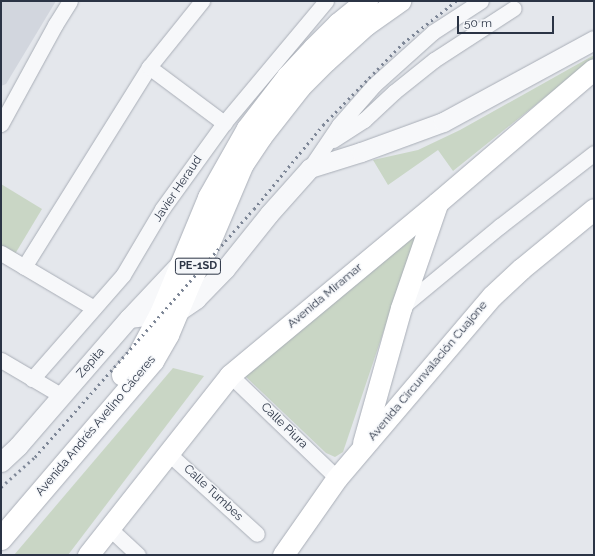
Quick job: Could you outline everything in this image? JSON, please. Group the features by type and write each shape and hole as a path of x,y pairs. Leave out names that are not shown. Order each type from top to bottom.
{"highway":[{"name":"Avenida Andrés Avelino Cáceres","path":"169,313 180,264 222,173 252,124 288,77 314,48 338,24 367,1"},
{"name":"Avenida Andrés Avelino Cáceres","path":"2,530 138,357 169,313 206,251 243,164 261,136 300,87 326,61 366,25 400,1"}],"main road":[{"name":"Avenida Miramar","path":"88,555 108,527 230,375 438,203 594,69"},
{"path":"361,450 401,308 438,203"},
{"name":"Avenida Circunvalación Cuajone","path":"283,555 337,478 492,296 521,269 594,209"}],"street":[{"path":"1,124 55,25 70,1"},
{"path":"24,267 149,67 202,1"},
{"name":"Javier Heraud","path":"32,378 123,275 162,210 224,123 326,1"},
{"path":"129,318 169,313 196,299 310,168 340,125 374,85 433,32 481,1"},
{"path":"327,143 364,120 394,92 434,60 514,8"},
{"path":"310,168 361,152 443,122 594,40"},
{"path":"149,67 224,123"},
{"path":"401,308 500,226 594,153"},
{"path":"1,253 94,308"},
{"name":"Zepita","path":"1,462 18,446 129,318 180,264"},
{"path":"1,360 62,396"},
{"name":"Calle Piura","path":"230,375 337,478"},
{"name":"Calle Tumbes","path":"168,453 257,534"},
{"path":"108,527 138,555"}],"shaded area":[{"path":"1,1 56,1 6,84 1,86"}],"green space":[{"path":"594,55 594,58 453,171 438,150 388,185 373,160 418,150 460,130"},
{"path":"1,184 42,209 15,254 1,245"},
{"path":"416,235 343,452 335,457 326,453 245,376"},
{"path":"173,368 204,376 68,555 14,555"}],"railway":[{"path":"1,487 35,457 254,209 323,125 403,43 456,1"}]}
